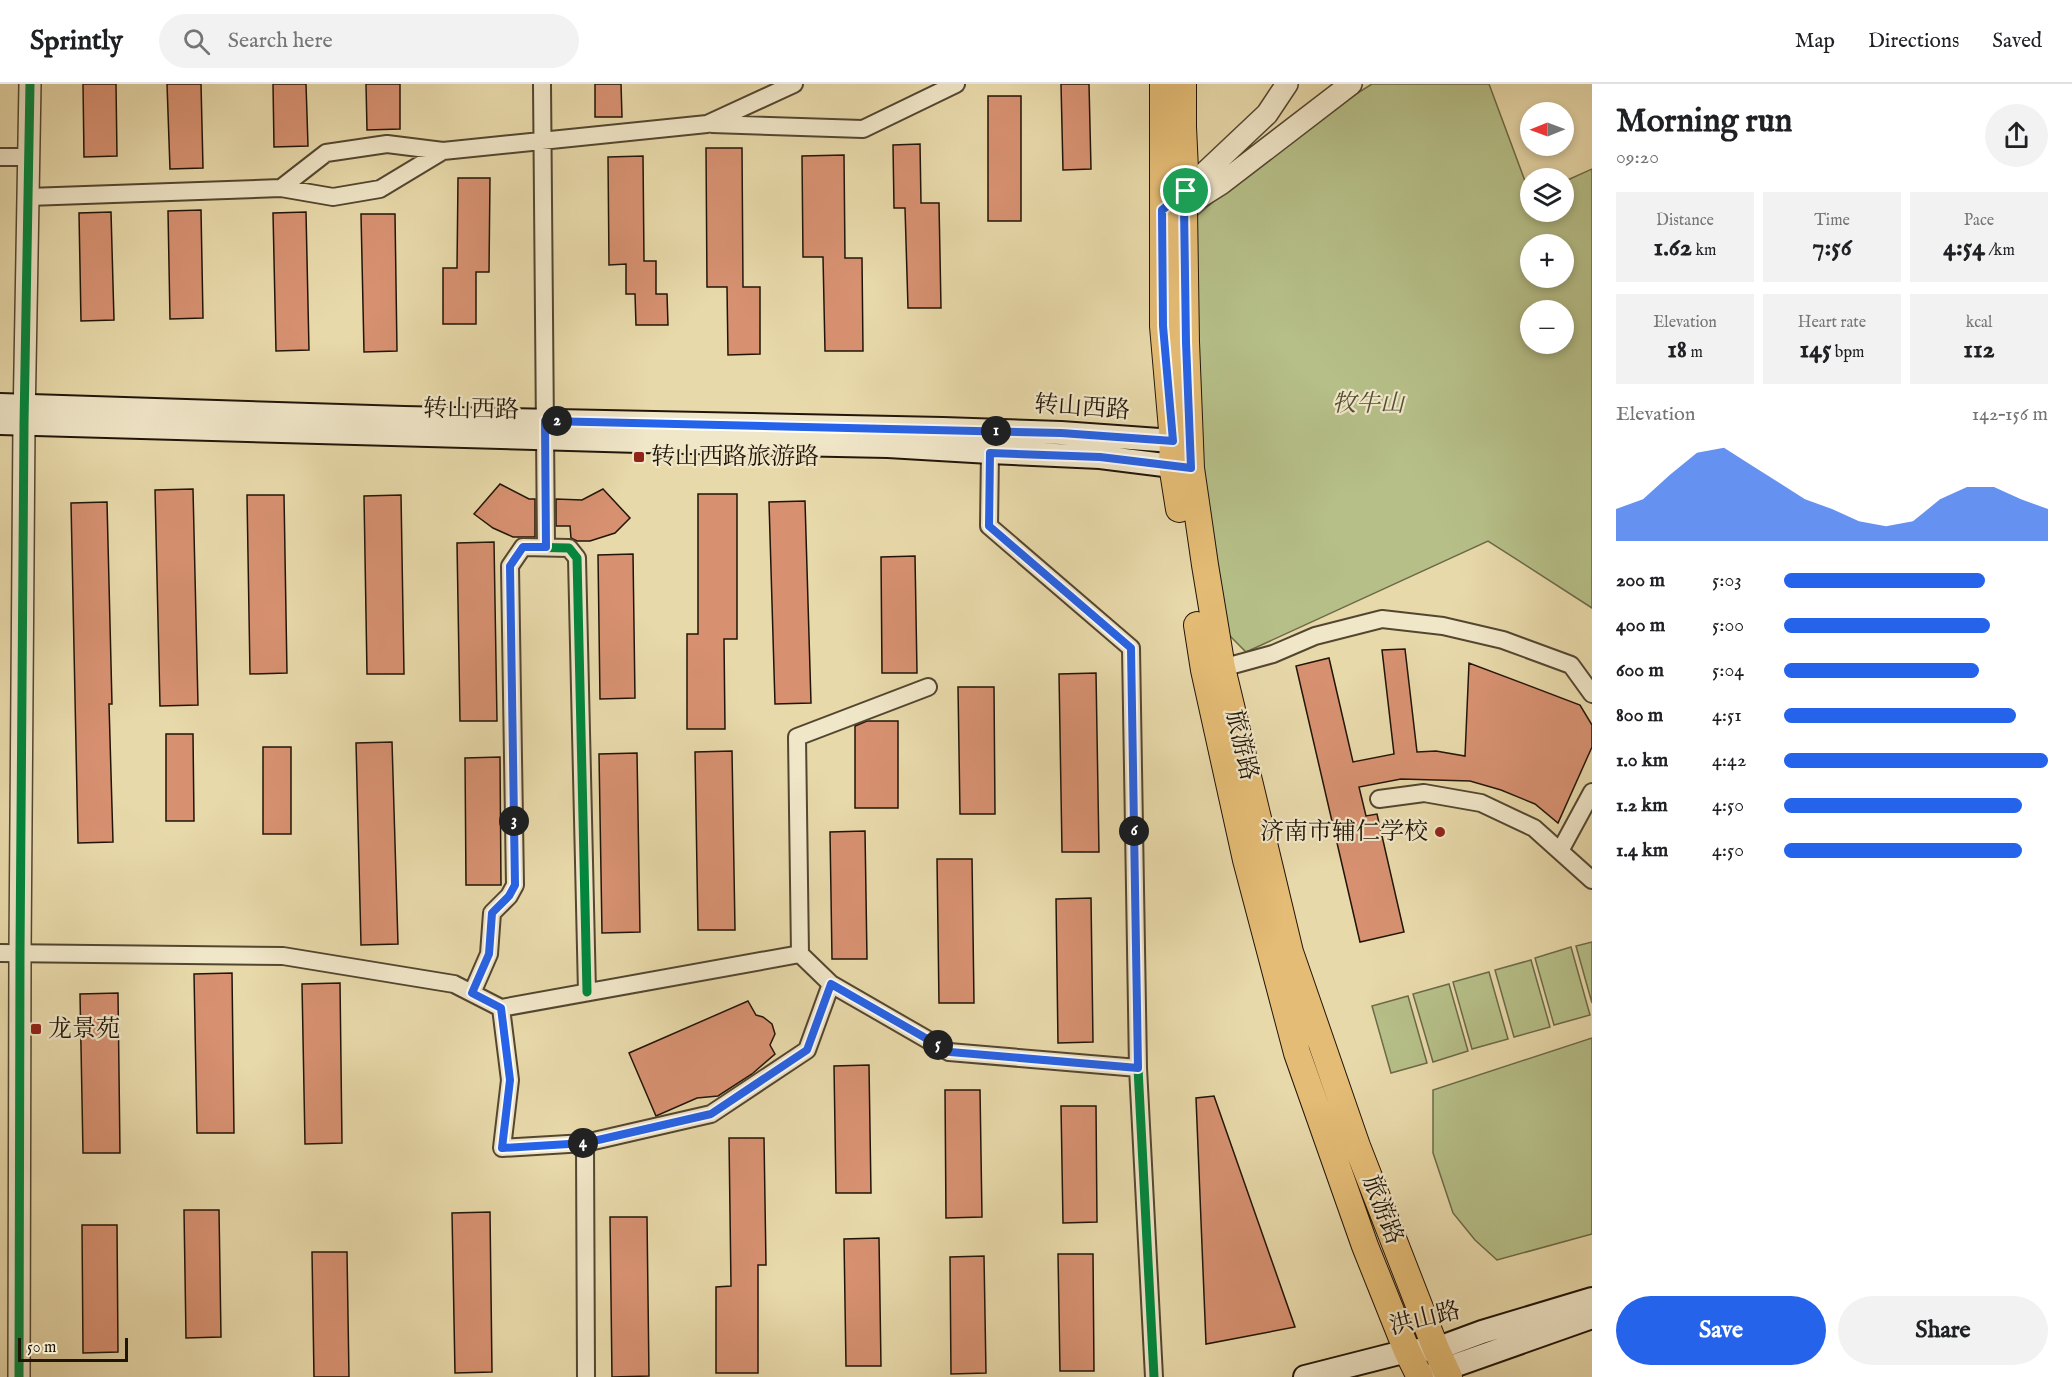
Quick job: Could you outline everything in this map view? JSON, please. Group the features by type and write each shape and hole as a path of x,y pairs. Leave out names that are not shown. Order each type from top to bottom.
{"main road":[{"name":"旅游路","path":"1163,84 1178,203"},
{"name":"旅游路","path":"1183,84 1183,127 1178,203 1163,326 1182,453 1222,668 1290,952 1357,1146 1439,1368"},
{"name":"转山西路","path":"0,405 25,415"},
{"name":"转山西路","path":"0,423 25,415 545,430 1100,457 1182,453"},
{"name":"转山西路","path":"545,430 1026,432 1182,453"},
{"name":"旅游路","path":"1182,453 1204,670 1246,860 1294,1042 1365,1246 1407,1352 1420,1377"},
{"name":"洪山路","path":"1439,1368 1482,1332 1592,1299"},
{"name":"洪山路","path":"1305,1377 1407,1352 1439,1368 1592,1317"}],"street":[{"path":"19,1377 10,953 25,415 30,84"},
{"path":"542,84 546,547"},
{"path":"707,124 794,84"},
{"path":"281,188 326,153 387,144 443,151 707,124 863,129 956,84"},
{"path":"1178,203 1267,114 1287,84"},
{"path":"1178,203 1222,183 1351,84"},
{"path":"28,197 281,188 333,197 380,189 443,151"},
{"path":"0,157 29,157"},
{"path":"990,453 989,526 1131,648 1138,1068 1154,1377"},
{"path":"472,993 489,954 492,913 509,896 515,885 510,566 523,547 569,548 577,558 587,992"},
{"path":"1222,668 1273,654 1315,636 1382,619 1443,626 1503,640 1570,665 1592,694"},
{"path":"928,687 797,737 800,954 831,984 950,1052 1138,1068"},
{"path":"1560,851 1592,792"},
{"path":"1379,799 1424,793 1481,803 1534,828 1592,880"},
{"path":"10,953 283,956 454,984 501,1008 800,954"},
{"path":"501,1008 510,1080 502,1148 585,1143 711,1114 807,1050 831,984"},
{"path":"585,1143 586,1377"}],"green space":[{"name":"牧牛山","path":"1372,84 1489,84 1520,168 1520,222 1574,222 1574,177 1592,169 1592,608 1488,541 1246,652 1228,634 1197,449 1192,220 1279,148"},
{"path":"1592,942 1592,1003 1576,946"},
{"path":"1571,947 1590,1015 1554,1025 1535,958"},
{"path":"1531,960 1550,1027 1514,1037 1495,970"},
{"path":"1489,972 1508,1039 1472,1049 1453,982"},
{"path":"1449,984 1468,1051 1433,1062 1413,994"},
{"path":"1408,996 1427,1063 1391,1073 1372,1006"},
{"path":"1592,1038 1592,1234 1497,1260 1475,1240 1453,1213 1433,1153 1433,1090"}],"building":[{"path":"83,84 116,84 117,156 84,157"},
{"path":"167,84 201,84 203,168 170,169"},
{"path":"273,84 306,84 308,146 274,147"},
{"path":"366,84 400,84 400,129 367,130"},
{"path":"595,84 621,84 622,117 595,117"},
{"path":"1061,84 1089,84 1091,169 1063,170"},
{"path":"988,96 1021,96 1021,221 988,221"},
{"path":"920,144 921,203 939,203 941,308 908,308 905,208 894,208 893,145"},
{"path":"706,148 742,148 743,287 760,287 760,354 728,355 727,287 707,287"},
{"path":"844,155 845,258 862,258 863,351 825,351 823,257 803,257 802,156"},
{"path":"643,156 644,261 656,261 656,294 667,294 668,325 636,325 635,294 626,294 626,264 609,265 608,157"},
{"path":"458,178 490,178 489,272 476,272 476,324 443,324 443,268 457,268"},
{"path":"201,210 203,318 170,319 168,211"},
{"path":"111,212 114,320 81,321 79,213"},
{"path":"306,212 309,350 276,351 273,213"},
{"path":"361,214 395,214 397,351 364,352"},
{"path":"500,484 529,499 535,499 535,537 513,537 493,528 474,514"},
{"path":"193,489 198,705 160,706 155,490"},
{"path":"603,489 630,518 615,533 590,541 577,541 571,538 570,526 556,526 556,499 582,500"},
{"path":"698,494 737,494 737,639 724,639 725,729 687,729 687,634 698,634"},
{"path":"247,495 284,495 287,673 250,674"},
{"path":"401,495 404,674 367,674 364,496"},
{"path":"805,501 811,703 775,704 769,502"},
{"path":"107,502 113,842 78,843 71,503"},
{"path":"494,542 497,721 460,721 457,543"},
{"path":"633,554 635,698 600,699 598,555"},
{"path":"915,556 917,673 882,673 881,557"},
{"path":"1405,649 1417,752 1436,751 1465,756 1469,663 1580,705 1592,725 1592,747 1558,823 1535,804 1501,790 1470,781 1401,779 1359,787 1366,816 1377,814 1404,932 1360,942 1296,666 1329,658 1353,762 1394,754 1382,650"},
{"path":"1096,673 1099,852 1062,852 1059,674"},
{"path":"958,687 994,687 995,814 960,814"},
{"path":"867,721 898,721 898,808 855,808 855,726"},
{"path":"166,734 193,734 194,821 166,821"},
{"path":"392,742 398,944 361,945 356,743"},
{"path":"263,747 291,747 291,834 263,834"},
{"path":"732,751 735,930 698,930 695,752"},
{"path":"637,753 640,932 602,933 599,754"},
{"path":"500,757 501,885 466,885 465,758"},
{"path":"865,831 867,959 832,959 830,832"},
{"path":"937,859 972,859 974,1003 939,1003"},
{"path":"1091,898 1093,1042 1058,1043 1056,899"},
{"path":"232,973 234,1133 197,1133 194,974"},
{"path":"340,983 342,1143 305,1144 302,984"},
{"path":"118,993 120,1153 83,1153 80,994"},
{"path":"748,1001 756,1015 772,1024 775,1034 770,1045 775,1054 752,1074 718,1096 697,1098 656,1116 629,1053"},
{"path":"869,1065 871,1193 836,1193 834,1066"},
{"path":"945,1090 980,1090 982,1217 946,1218"},
{"path":"1214,1096 1295,1327 1206,1344 1196,1098"},
{"path":"1061,1106 1096,1106 1097,1222 1063,1223"},
{"path":"729,1138 764,1138 766,1265 758,1265 758,1373 716,1373 716,1287 731,1286"},
{"path":"184,1210 219,1210 221,1337 186,1338"},
{"path":"490,1212 492,1372 455,1373 452,1213"},
{"path":"610,1217 647,1217 649,1376 612,1377"},
{"path":"82,1225 117,1225 118,1352 83,1353"},
{"path":"879,1238 881,1366 846,1366 844,1239"},
{"path":"312,1252 347,1252 349,1377 314,1377"},
{"path":"1058,1254 1093,1254 1094,1371 1060,1371"},
{"path":"984,1256 986,1373 951,1374 950,1257"}],"cycle path":[{"path":"19,1377 24,424 30,84"},
{"path":"990,452 989,526 1131,648 1138,1068 1154,1377"},
{"path":"472,993 489,954 492,913 509,896 515,885 510,566 523,547 569,548 577,558 587,992"}],"place":[{"name":"转山西路旅游路","path":"639,457"},
{"name":"济南市辅仁学校","path":"1440,832"},
{"name":"龙景苑","path":"36,1029"}],"route":[{"path":"1186,191 1184,207 1186,342 1191,468 1100,457 990,453 989,526 1131,648 1138,1068 950,1052 831,984 807,1050 711,1114 585,1143 502,1148 510,1080 501,1008 472,993 489,954 492,913 509,896 515,885 510,566 523,547 546,547 545,421 943,429 1061,433 1173,441 1163,326 1162,210 1186,191"}]}
